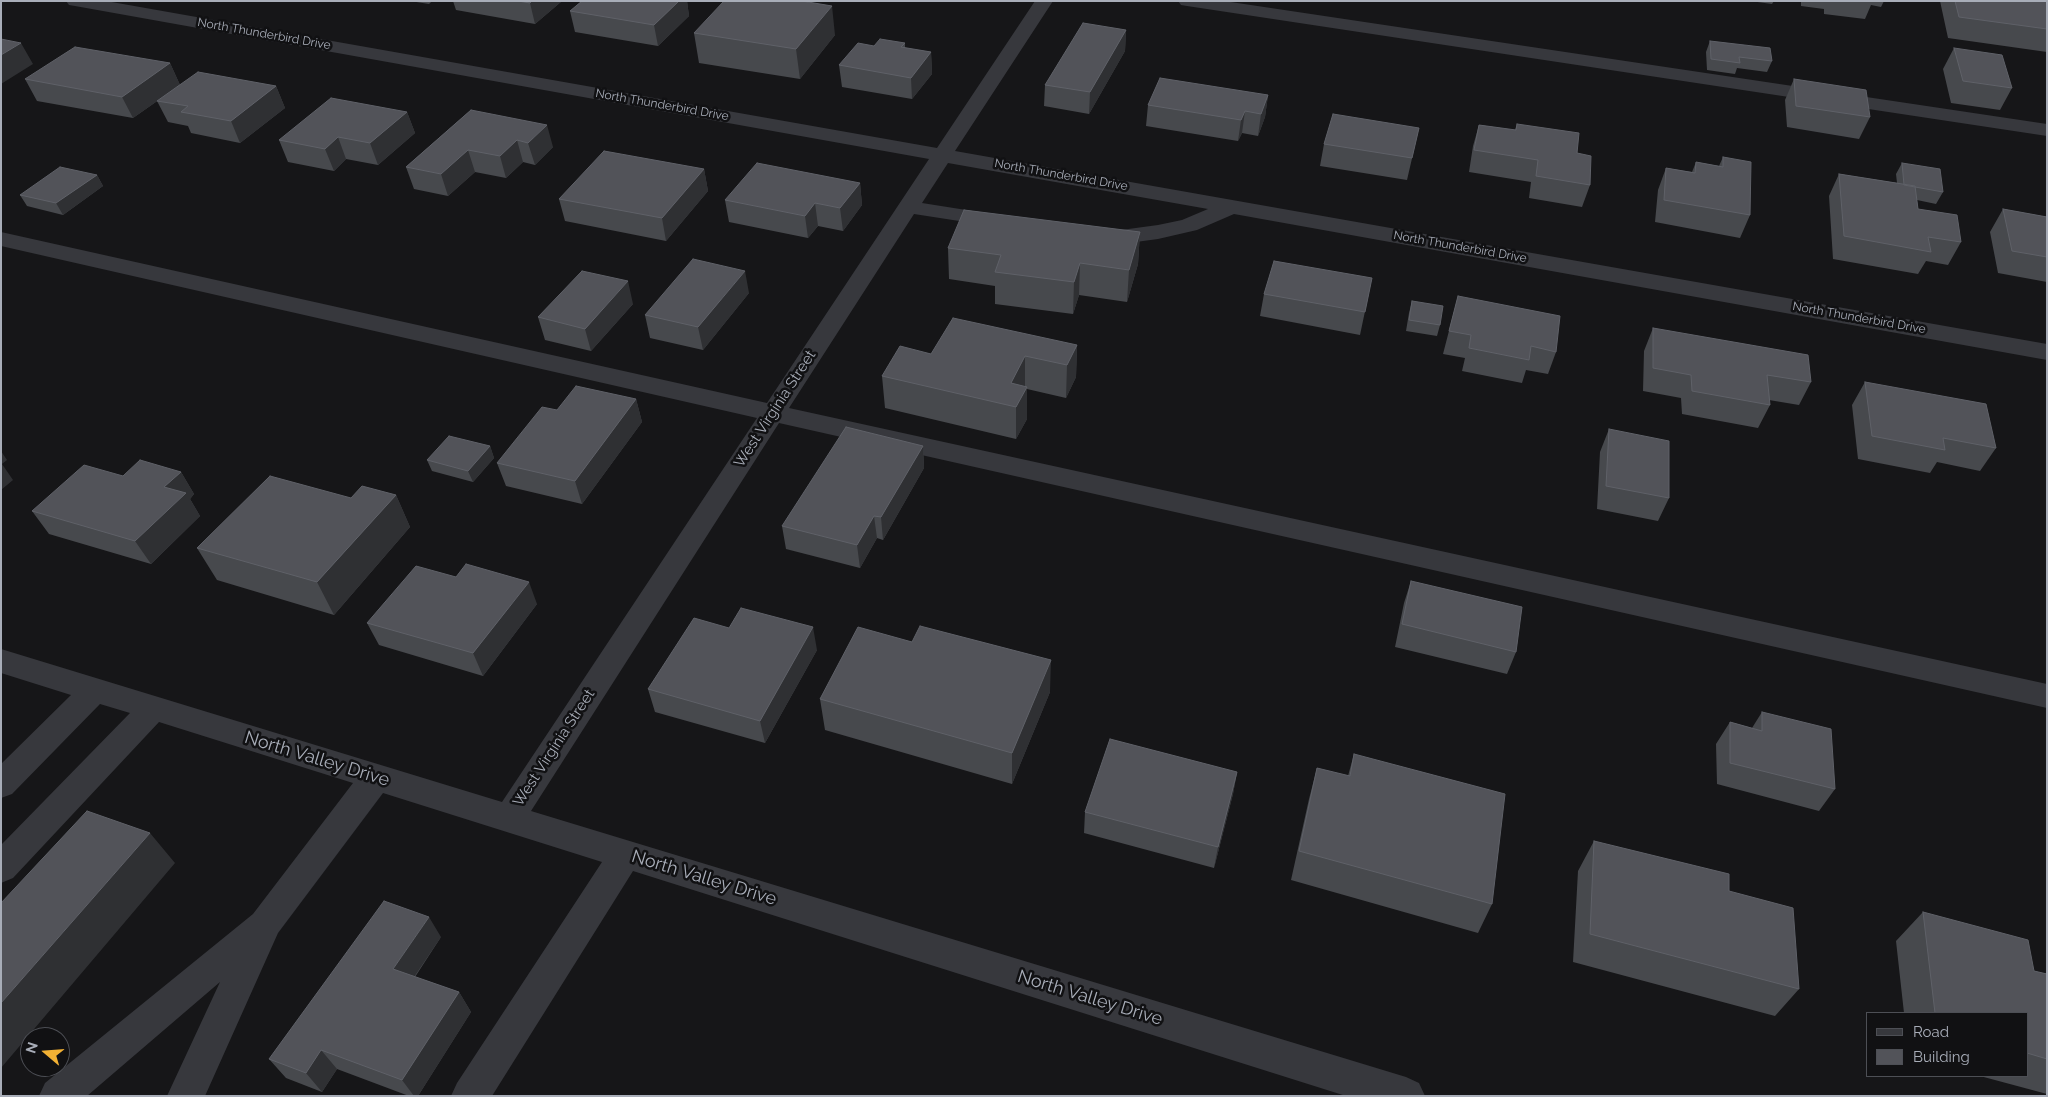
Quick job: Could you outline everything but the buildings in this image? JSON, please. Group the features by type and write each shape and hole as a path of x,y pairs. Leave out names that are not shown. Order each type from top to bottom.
{"street":[{"name":"North Thunderbird Drive","path":"75,1 2047,352"},
{"name":"West Virginia Street","path":"509,818 772,413 1044,1"},
{"path":"1187,1 2047,130"},
{"path":"1083,233 1121,237 1158,232 1189,225 1234,206"},
{"path":"908,207 1016,224"},
{"path":"1,239 772,413 2047,696"},
{"name":"North Valley Drive","path":"1,660 1406,1096"},
{"path":"1,785 95,690"},
{"path":"1,868 154,708"},
{"path":"186,1096 266,922 376,777"},
{"path":"470,1096 626,854"},
{"path":"58,1096 266,922"}]}
